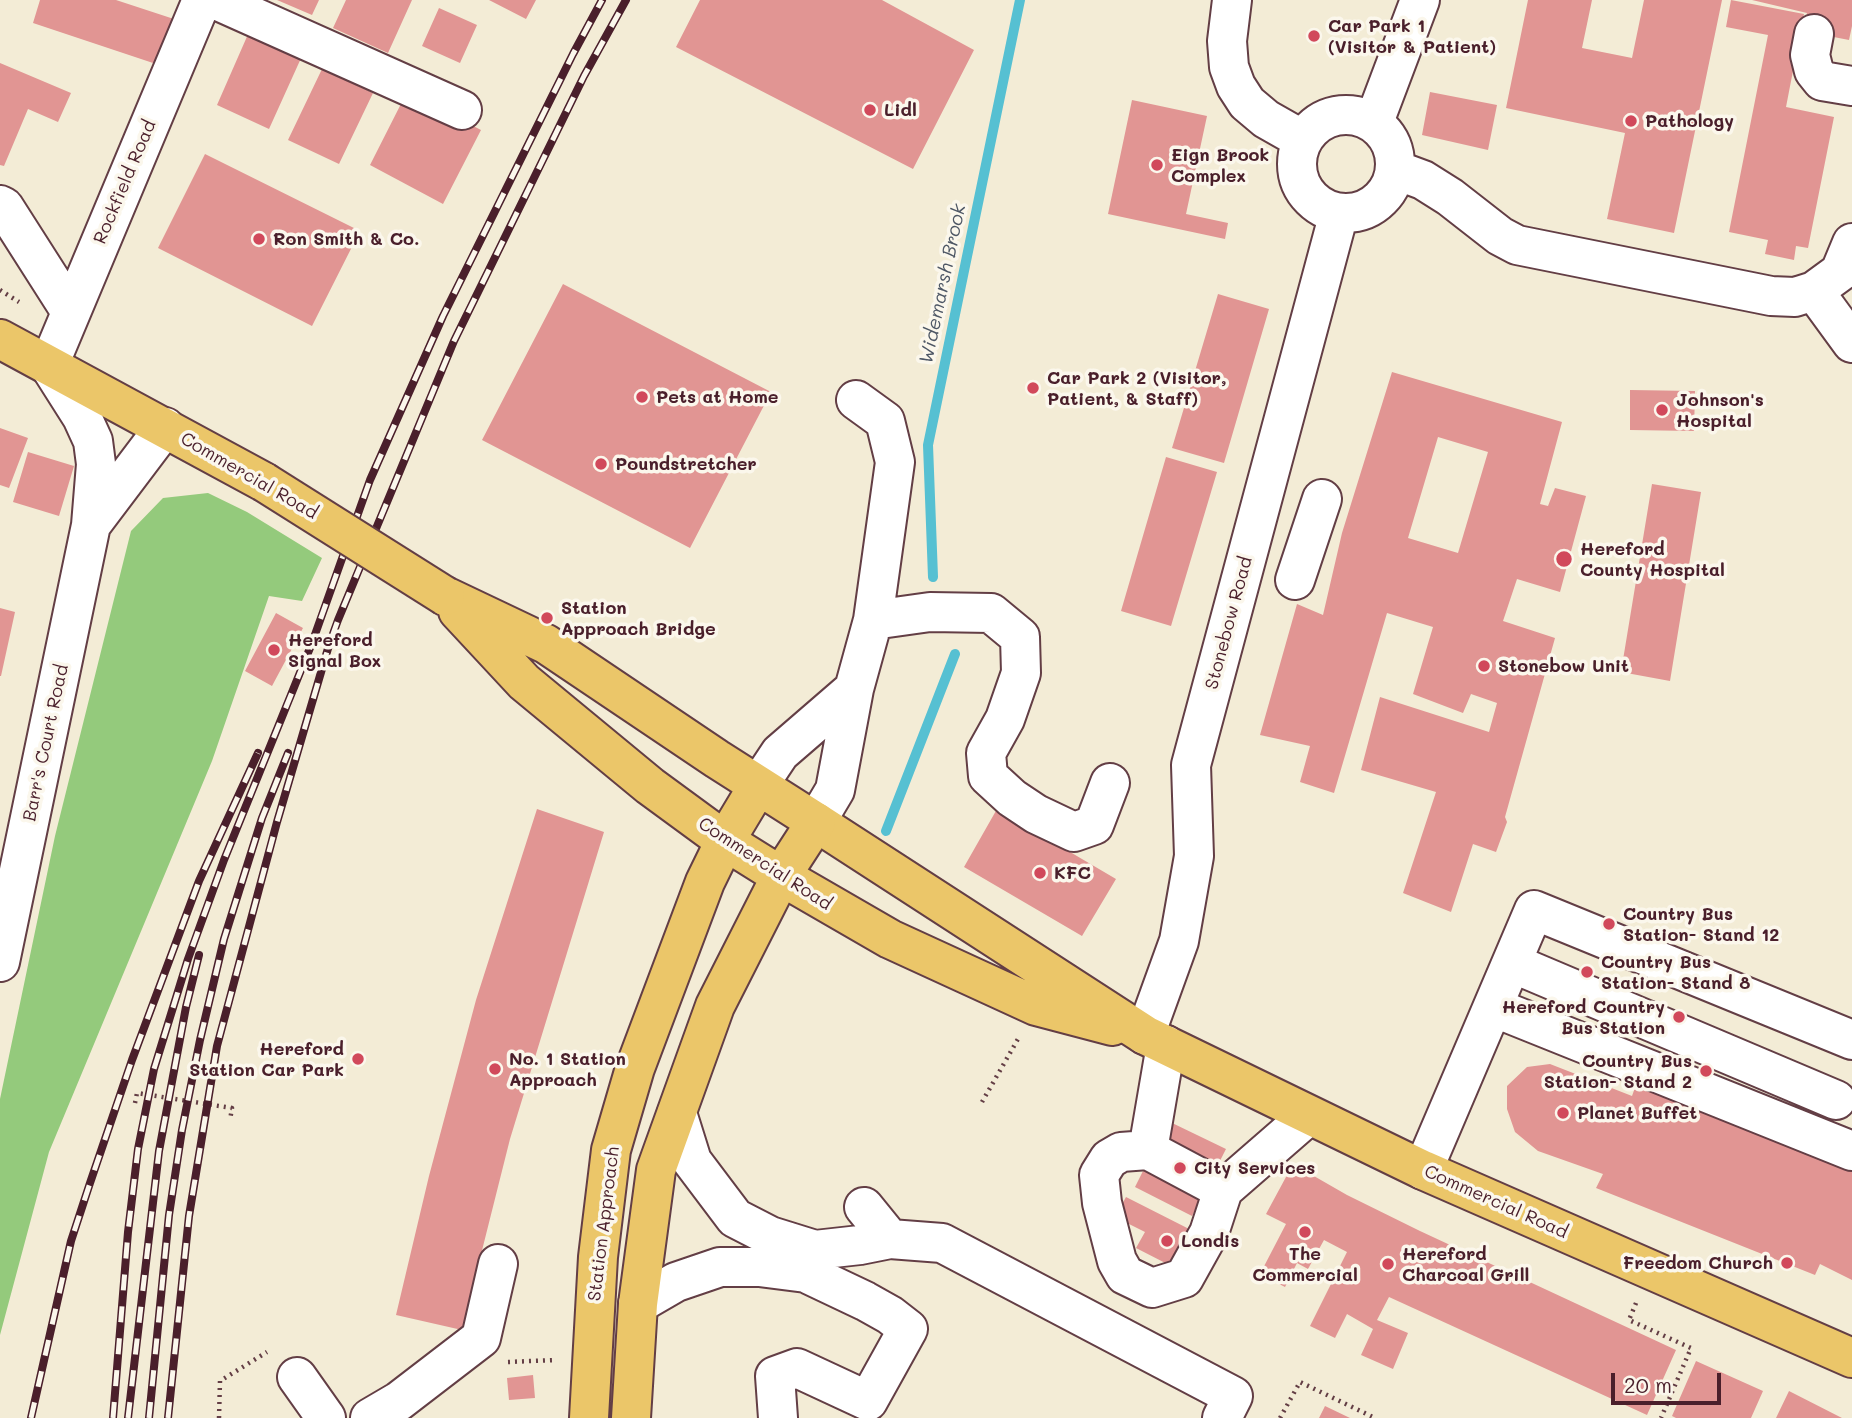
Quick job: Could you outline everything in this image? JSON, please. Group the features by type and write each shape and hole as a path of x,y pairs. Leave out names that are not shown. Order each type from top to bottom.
{"main road":[{"name":"Commercial Road","path":"0,339 264,482 445,596 546,644 758,786 1156,1040 1423,1170 1852,1358"},
{"name":"Commercial Road","path":"445,596 524,681 650,786 725,841 781,876 890,939 1036,1006 1156,1040"},
{"name":"Station Approach","path":"589,1418 598,1257 611,1150 635,1068 705,882 725,841 758,786"},
{"path":"631,1418 638,1304 656,1170 715,1006 781,876 816,822"}],"street":[{"name":"Rockfield Road","path":"49,365 202,0"},
{"path":"216,0 462,110"},
{"path":"1232,0 1227,41 1229,66 1236,86 1247,103 1266,119 1303,140"},
{"path":"1374,122 1420,0"},
{"path":"1814,34 1810,55 1814,71 1822,81 1852,86"},
{"path":"1342,114 1359,115 1374,122 1392,143 1396,157 1396,170 1391,186 1376,203 1355,213 1339,213 1321,207 1307,194 1298,177 1297,158 1303,140 1312,127 1326,118 1342,114"},
{"path":"1396,170 1423,180 1450,197 1500,236 1517,245 1771,296 1795,297 1814,291 1840,272 1852,243"},
{"path":"0,205 4,207 71,312"},
{"name":"Stonebow Road","path":"1148,1150 1156,1040 1180,941 1194,856 1191,765 1339,213"},
{"path":"1814,291 1852,344"},
{"name":"Barr's Court Road","path":"0,962 7,891 91,525 96,464 93,442 82,417 49,365"},
{"path":"816,822 835,789 854,690 873,620 895,462 885,422 856,400"},
{"name":"Barr's Court Road","path":"91,525 165,427"},
{"path":"1295,579 1322,499"},
{"path":"1254,528 1308,544"},
{"path":"873,620 930,612 991,613 1020,637 1021,673 1005,719 986,752 988,776 1036,814 1074,832 1094,825 1110,783"},
{"path":"758,786 780,753 854,690"},
{"path":"1423,1170 1534,910 1852,1040"},
{"path":"1512,963 1836,1100"},
{"path":"1493,1007 1836,1145 1836,1100 1852,1055"},
{"path":"677,1113 692,1161 764,1251 865,1301 908,1329 868,1401 797,1368 775,1376 778,1418"},
{"path":"1223,1190 1148,1150 1121,1152 1109,1160 1099,1175 1102,1203 1117,1261 1125,1275 1152,1288 1184,1279 1209,1233 1223,1190 1308,1116"},
{"path":"864,1207 890,1238"},
{"path":"638,1304 676,1282 764,1251 815,1250 860,1245 890,1238 942,1243 1233,1396 1222,1418"},
{"path":"370,1418 400,1401 481,1338 498,1264"},
{"path":"287,1362 326,1418"}],"path":[{"path":"982,1102 1036,1006"},
{"path":"135,1103 137,1093 232,1108 230,1121"},
{"path":"1649,1269 1629,1320 1691,1348 1661,1418"},
{"path":"219,1418 220,1381 287,1362"},
{"path":"1280,1418 1300,1382 1375,1418"}],"green space":[{"path":"208,493 247,512 322,558 302,601 269,596 212,761 49,1152 0,1335 0,1099 55,836 131,531 163,498"}],"building":[{"path":"40,0 116,0 180,21 165,67 33,23"},
{"path":"277,0 319,0 312,15"},
{"path":"346,0 412,0 388,53 333,28"},
{"path":"489,0 536,0 526,19"},
{"name":"Lidl","path":"700,0 882,0 974,50 913,169 676,47"},
{"name":"Pathology","path":"1528,0 1592,0 1582,48 1632,58 1644,0 1722,0 1674,233 1607,219 1625,133 1506,108"},
{"path":"1731,0 1804,14 1786,107 1834,117 1808,248 1796,246 1794,260 1765,254 1768,240 1729,232 1768,35 1726,27"},
{"path":"1752,0 1852,0 1849,40 1803,31 1807,13"},
{"path":"439,8 477,25 460,63 422,46"},
{"path":"249,32 302,56 269,129 217,105"},
{"path":"0,63 71,93 58,122 28,109 4,166 0,165"},
{"path":"322,69 373,93 339,164 288,140"},
{"path":"407,92 481,130 443,204 370,165"},
{"path":"1430,92 1497,105 1488,150 1422,135"},
{"name":"Eign Brook Complex","path":"1132,100 1207,116 1186,214 1228,223 1225,239 1108,214"},
{"name":"Ron Smith & Co.","path":"205,154 360,231 312,326 158,248"},
{"path":"563,284 771,392 690,548 482,440"},
{"path":"1218,294 1269,309 1224,463 1172,448"},
{"name":"Stonebow Unit","path":"1392,372 1562,422 1540,504 1548,506 1555,488 1586,496 1560,592 1517,579 1503,621 1555,638 1505,817 1507,822 1496,852 1473,844 1451,912 1403,893 1436,792 1361,770 1380,697 1489,732 1497,703 1471,694 1463,713 1413,694 1433,627 1387,613 1334,793 1300,782 1310,746 1260,735 1297,604 1323,615 1342,533","holes":["1438,437 1488,452 1458,553 1408,538"]},
{"name":"Johnson's Hospital","path":"1630,390 1695,391 1694,431 1630,430"},
{"path":"0,428 28,438 9,488 0,485"},
{"path":"28,452 74,466 59,516 13,502"},
{"path":"1166,457 1217,472 1171,626 1121,611"},
{"path":"1652,484 1701,492 1670,681 1621,672"},
{"path":"0,608 15,612 1,676 0,676"},
{"name":"Hereford Signal Box","path":"276,613 303,628 272,686 245,671"},
{"name":"No. 1 Station Approach","path":"537,809 604,832 510,1139 462,1330 396,1315 429,1176 476,1000"},
{"name":"KFC","path":"997,809 1116,879 1082,936 964,867"},
{"path":"1550,1064 1632,1096 1637,1082 1852,1170 1852,1280 1820,1264 1815,1275 1596,1188 1603,1174 1538,1151 1515,1132 1507,1109 1507,1086 1527,1067"},
{"name":"City Services","path":"1168,1121 1226,1149 1192,1216 1135,1187"},
{"path":"1293,1164 1347,1195 1420,1231 1676,1350 1647,1415 1389,1297 1377,1320 1408,1333 1393,1369 1361,1355 1373,1329 1347,1314 1335,1338 1310,1326 1347,1252 1324,1240 1308,1269 1297,1263 1285,1287 1260,1274 1286,1224 1266,1214"},
{"name":"Londis","path":"1126,1197 1197,1233 1179,1270 1136,1248 1145,1232 1115,1217"},
{"path":"1696,1361 1763,1391 1751,1418 1672,1416"},
{"path":"533,1375 535,1398 509,1400 507,1378"},
{"path":"1789,1391 1842,1418 1776,1418"},
{"path":"1325,1406 1350,1418 1319,1418"}],"waterway":[{"name":"Widemarsh Brook","path":"933,577 928,445 1020,0"},
{"name":"Widemarsh Brook","path":"886,831 955,654"}],"railway":[{"path":"113,1418 128,1232 138,1149 154,1069 188,959 224,860 312,643 370,480 443,316 602,0"},
{"path":"168,1418 189,1216 217,1046 277,822 329,645 454,341 584,76 626,0"},
{"path":"31,1418 71,1241 90,1183 132,1060 199,881 258,753"},
{"path":"149,1418 169,1215 200,1040 224,939 262,818 288,753"},
{"path":"128,1418 159,1151 186,1007 199,955"}],"place":[{"name":"Car Park 1 (Visitor & Patient)","path":"1314,36"},
{"name":"Lidl","path":"870,110"},
{"name":"Pathology","path":"1631,121"},
{"name":"Eign Brook Complex","path":"1157,165"},
{"name":"Ron Smith & Co.","path":"259,239"},
{"name":"Car Park 2 (Visitor, Patient, & Staff)","path":"1033,388"},
{"name":"Pets at Home","path":"642,397"},
{"name":"Johnson's Hospital","path":"1662,410"},
{"name":"Poundstretcher","path":"601,464"},
{"name":"Hereford County Hospital","path":"1564,559"},
{"name":"Station Approach Bridge","path":"547,618"},
{"name":"Hereford Signal Box","path":"274,650"},
{"name":"Stonebow Unit","path":"1484,666"},
{"name":"KFC","path":"1040,873"},
{"name":"Country Bus Station- Stand 12","path":"1609,924"},
{"name":"Country Bus Station- Stand 8","path":"1587,972"},
{"name":"Hereford Country Bus Station","path":"1679,1017"},
{"name":"Hereford Station Car Park","path":"358,1059"},
{"name":"No. 1 Station Approach","path":"495,1069"},
{"name":"Country Bus Station- Stand 2","path":"1706,1071"},
{"name":"Planet Buffet","path":"1563,1113"},
{"name":"City Services","path":"1180,1168"},
{"name":"The Commercial","path":"1305,1232"},
{"name":"Londis","path":"1167,1241"},
{"name":"Freedom Church","path":"1787,1263"},
{"name":"Hereford Charcoal Grill","path":"1388,1264"}]}
